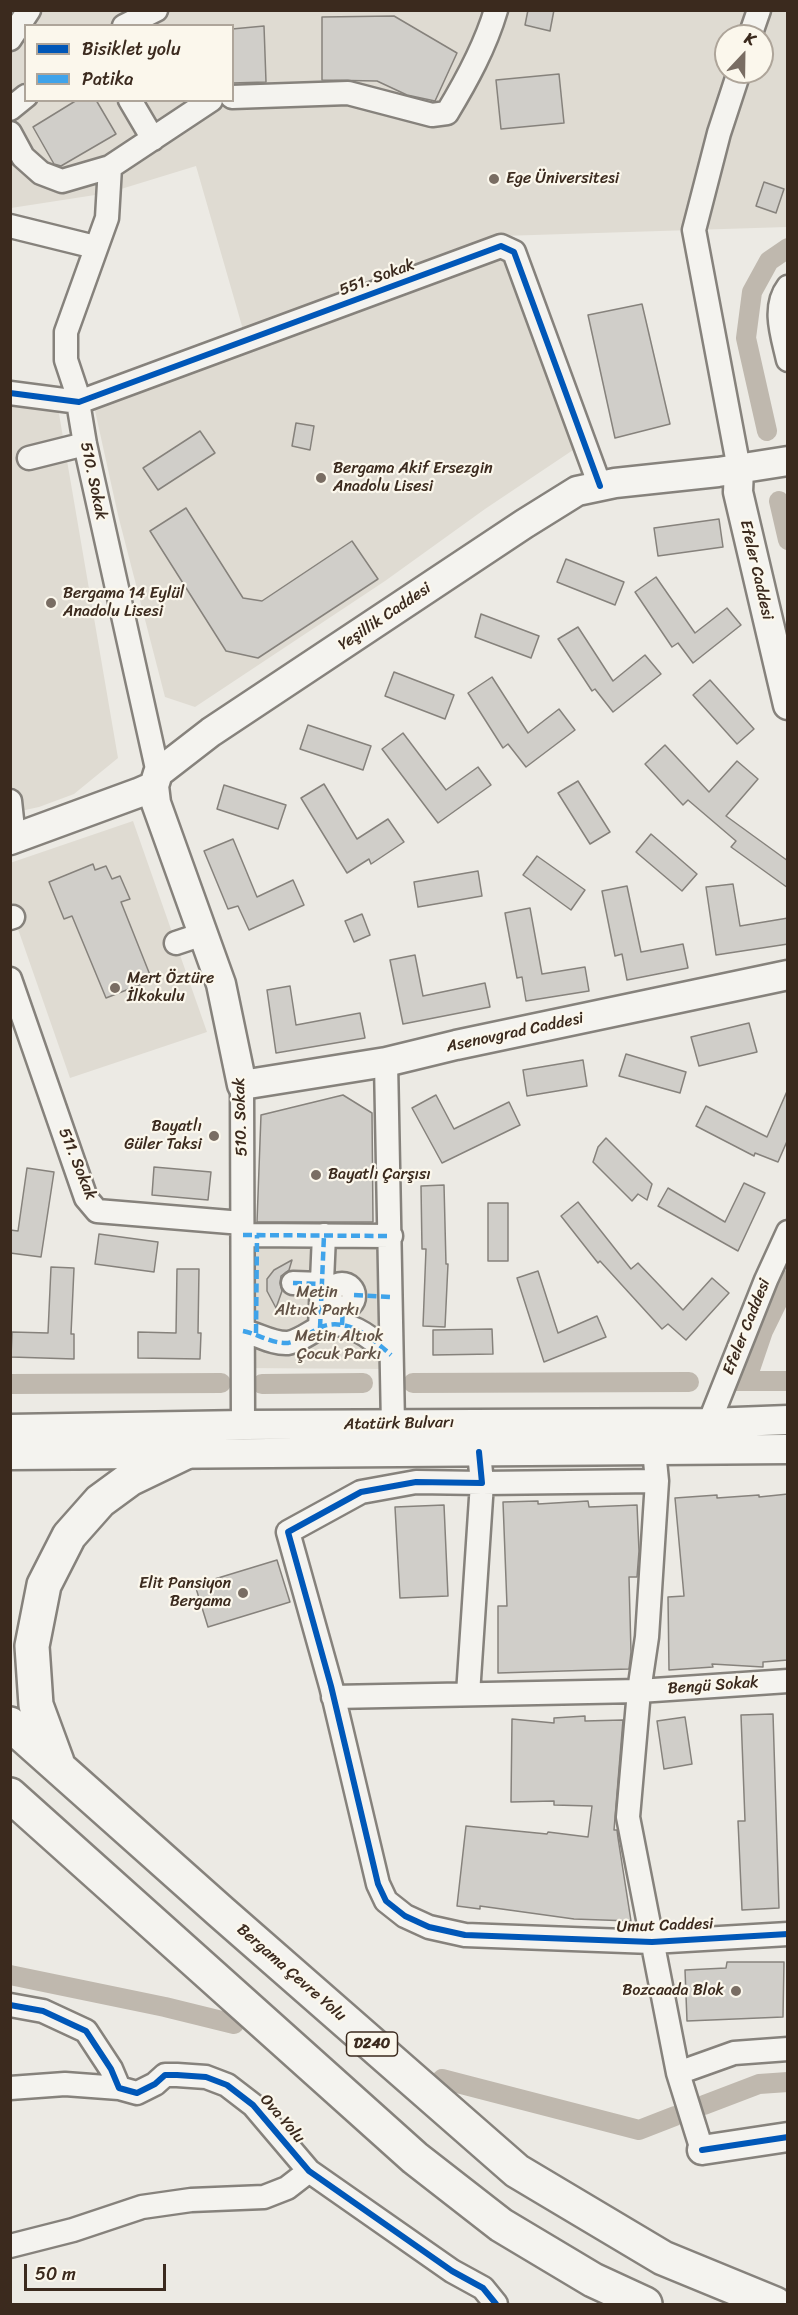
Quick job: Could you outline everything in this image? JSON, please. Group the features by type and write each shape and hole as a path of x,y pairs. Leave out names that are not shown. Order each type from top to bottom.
{"highway":[{"path":"58,1766 36,1705 32,1646 44,1585 69,1536 100,1501 130,1479 184,1454"},
{"name":"Bergama Çevre Yolu","path":"10,1724 517,2171 663,2258 775,2304"},
{"path":"10,1795 416,2158 501,2225 593,2280 645,2304"}],"main road":[{"name":"Yeşillik Caddesi","path":"12,839 138,794 218,728 577,491 788,461"},
{"name":"Efeler Caddesi","path":"739,469 738,492 788,705"},
{"name":"510. Sokak","path":"156,779 156,804 221,984 242,1085"},
{"name":"Asenovgrad Caddesi","path":"242,1085 386,1062 456,1045 788,975"},
{"name":"Atatürk Bulvarı","path":"10,1429 243,1425 709,1423 788,1420"},
{"name":"Atatürk Bulvarı","path":"10,1455 788,1449"},
{"path":"702,2150 788,2137"}],"street":[{"path":"10,39 29,10"},
{"path":"127,24 156,10"},
{"path":"234,96 348,93 432,115 447,113 470,75 496,10"},
{"path":"735,84 719,133 694,230 739,469"},
{"path":"10,109 24,98"},
{"path":"131,102 153,139"},
{"path":"10,133 23,158 41,173 62,181 110,167 208,102"},
{"name":"510. Sokak","path":"110,167 107,218 66,332 66,360 79,402 85,444 156,779"},
{"path":"10,226 95,247"},
{"name":"551. Sokak","path":"10,393 79,402 501,246 514,252 600,486"},
{"path":"788,287 780,299 779,315 788,360"},
{"path":"29,458 85,444"},
{"path":"10,801 12,839"},
{"path":"176,943 202,934"},
{"name":"511. Sokak","path":"10,979 86,1198 97,1211 247,1231 391,1236"},
{"path":"386,1062 393,1425"},
{"name":"510. Sokak","path":"242,1085 249,1332 243,1425"},
{"name":"Efeler Caddesi","path":"709,1423 766,1280 788,1232"},
{"path":"249,1332 268,1340 289,1342 309,1335 329,1304 324,1235"},
{"path":"293,1283 329,1304 391,1355"},
{"path":"329,1304 391,1297"},
{"path":"654,1450 657,1481 647,1637 639,1691 628,1817 678,2073 702,2150"},
{"path":"468,1694 482,1483 479,1452"},
{"path":"482,1483 657,1481"},
{"name":"Umut Caddesi","path":"482,1483 416,1482 361,1492 288,1532 333,1697 378,1884 386,1902 405,1916 429,1927 465,1935 652,1942 788,1934"},
{"name":"Bengü Sokak","path":"333,1697 639,1691 788,1681"},
{"path":"10,2005 43,2011 86,2031 111,2068 119,2088"},
{"path":"678,2073 734,2053 788,2049"},
{"name":"Ova Yolu","path":"10,2088 65,2084 119,2088 137,2092 155,2084 165,2075 206,2077 227,2085 254,2105 309,2171 452,2271 483,2288 496,2304"},
{"path":"10,2246 73,2230 142,2207 191,2200 264,2197 287,2188 309,2171"}],"shaded area":[{"name":"Ege Üniversitesi","path":"11,11 787,11 787,227 502,236 244,333 196,166 108,193 11,208"},
{"name":"Bergama Akif Ersezgin Anadolu Lisesi","path":"502,253 579,446 485,509 385,581 195,707 165,697 118,515 94,406"},
{"name":"Bergama 14 Eylül Anadolu Lisesi","path":"10,405 58,408 118,758 74,794 39,807 11,813"},
{"name":"Mert Öztüre İlkokulu","path":"133,821 207,1032 70,1078 11,909 10,863"},
{"name":"Metin Altıok Parkı","path":"243,1235 391,1236 391,1369 242,1368"}],"building":[{"path":"528,10 554,10 550,31 525,25"},
{"path":"394,16 457,53 435,101 407,95 377,81 322,80 322,17"},
{"path":"264,26 266,82 234,83 234,29"},
{"path":"559,74 564,123 501,129 496,80"},
{"path":"74,102 97,102 116,134 61,166 54,164 33,127"},
{"path":"764,182 784,189 776,213 756,206"},
{"path":"642,304 670,424 615,438 588,315"},
{"path":"296,423 314,426 310,450 292,446"},
{"path":"200,431 215,453 158,490 143,468"},
{"name":"Bergama Akif Ersezgin Anadolu Lisesi","path":"186,508 243,598 262,601 352,541 378,579 258,658 226,651 150,531"},
{"path":"719,519 723,547 658,556 654,528"},
{"path":"566,559 624,582 615,605 557,582"},
{"path":"656,577 695,633 727,608 741,625 693,663 678,643 672,647 635,592"},
{"path":"481,614 539,636 531,658 475,637"},
{"path":"578,627 613,681 645,655 661,674 613,712 595,689 592,691 558,639"},
{"path":"394,672 454,695 445,719 385,696"},
{"path":"492,677 528,733 559,709 575,730 526,767 508,744 503,748 468,693"},
{"path":"710,680 754,729 737,744 693,695"},
{"path":"308,725 371,746 363,770 300,749"},
{"path":"403,733 446,790 478,767 491,785 438,823 382,749"},
{"path":"665,745 709,792 737,761 758,779 726,816 788,861 788,888 731,847 736,841 688,800 683,805 645,764"},
{"path":"578,781 610,832 590,844 558,793"},
{"path":"324,784 357,839 388,819 404,842 371,864 369,859 347,873 301,798"},
{"path":"224,785 286,805 278,829 217,809"},
{"path":"651,834 697,874 682,891 636,852"},
{"path":"233,839 257,897 293,880 304,905 249,930 238,906 228,909 204,851"},
{"path":"537,856 585,890 571,910 523,875"},
{"name":"Mert Öztüre İlkokulu","path":"93,864 95,870 106,866 112,879 120,876 130,899 121,902 152,980 106,998 72,916 64,919 49,882"},
{"path":"478,871 482,896 418,907 414,882"},
{"path":"733,884 740,926 788,918 788,944 716,955 706,887"},
{"path":"627,886 641,952 683,944 688,968 627,980 622,954 615,956 602,891"},
{"path":"530,908 542,974 585,967 589,991 526,1001 522,977 517,978 505,913"},
{"path":"362,914 370,935 354,942 345,921"},
{"path":"415,955 423,996 485,983 490,1007 403,1024 390,960"},
{"path":"290,986 296,1025 360,1013 365,1038 276,1053 267,990"},
{"path":"749,1023 757,1052 699,1066 691,1037"},
{"path":"626,1054 686,1072 680,1093 619,1076"},
{"path":"583,1060 587,1086 527,1096 523,1070"},
{"path":"788,1089 788,1139 778,1162 755,1153 754,1156 696,1126 706,1106 767,1137"},
{"name":"Bayatlı Çarşısı","path":"343,1095 372,1113 373,1222 257,1222 261,1115"},
{"path":"436,1095 454,1129 509,1102 520,1125 442,1163 412,1108"},
{"path":"606,1138 652,1184 647,1200 638,1194 632,1201 593,1162 598,1147"},
{"path":"154,1167 211,1172 208,1200 152,1195"},
{"path":"27,1168 54,1172 41,1257 10,1253 10,1230 18,1231"},
{"path":"744,1183 765,1193 738,1251 658,1206 668,1188 725,1222"},
{"path":"444,1185 446,1264 448,1264 445,1327 423,1326 426,1249 422,1249 421,1186"},
{"path":"578,1202 631,1269 638,1263 683,1310 712,1278 729,1293 686,1340 668,1324 662,1329 600,1261 598,1263 561,1216"},
{"path":"488,1203 508,1203 508,1261 488,1261"},
{"path":"99,1234 158,1242 154,1272 95,1264"},
{"path":"292,1260 289,1270 281,1276 282,1291 276,1308 267,1291 267,1279 274,1270"},
{"path":"51,1267 74,1268 71,1334 74,1334 74,1359 11,1357 12,1332 48,1333"},
{"path":"177,1269 199,1269 200,1359 138,1358 138,1332 176,1333"},
{"path":"538,1271 558,1333 597,1316 606,1337 544,1362 517,1278"},
{"path":"492,1329 493,1354 433,1355 433,1330"},
{"path":"788,1494 788,1660 763,1662 763,1667 712,1664 713,1667 669,1670 668,1597 684,1596 675,1498 717,1495 717,1498 759,1495 759,1497"},
{"path":"538,1501 538,1504 588,1501 589,1507 637,1505 639,1551 637,1577 629,1577 631,1652 629,1669 498,1673 498,1606 507,1606 503,1502"},
{"path":"444,1505 448,1596 400,1598 395,1507"},
{"name":"Elit Pansiyon Bergama","path":"277,1560 290,1602 208,1627 195,1585"},
{"path":"773,1714 779,1908 742,1910 738,1821 745,1821 741,1715"},
{"path":"585,1716 585,1721 623,1720 614,1830 617,1830 631,1921 574,1919 480,1906 480,1909 457,1906 466,1826 588,1837 592,1806 554,1805 554,1801 511,1802 512,1719 554,1723 554,1718"},
{"path":"685,1717 692,1764 664,1769 657,1721"},
{"path":"727,1962 784,1962 783,2017 687,2021 685,1970 726,1968"}],"waterway":[{"path":"767,431 746,338 752,292 769,261 788,248"},
{"path":"779,501 788,540"},
{"path":"746,1381 763,1331 788,1280"},
{"path":"734,1381 788,1381"},
{"path":"413,1383 689,1382"},
{"path":"10,1384 221,1383"},
{"path":"262,1384 363,1383"},
{"path":"10,1975 165,2007 234,2024"},
{"path":"442,2079 639,2130 675,2116"},
{"path":"704,2105 759,2084 788,2082"}],"marked path":[{"path":"243,1235 391,1236"},
{"path":"256,1333 257,1235"},
{"path":"320,1328 324,1235"},
{"path":"293,1283 322,1284"},
{"path":"354,1295 391,1297"},
{"path":"342,1325 343,1309"},
{"path":"243,1331 276,1342 288,1343 327,1325 337,1324 366,1335 391,1355"}],"cycle path":[{"path":"10,393 79,402 501,246 514,252 600,486"},
{"path":"479,1452 482,1483 416,1482 361,1492 288,1532 331,1686 378,1884 386,1901 405,1916 429,1927 465,1935 652,1942 788,1934"},
{"path":"10,2005 43,2011 86,2031 111,2069 119,2088 137,2093 155,2084 165,2075 206,2077 227,2085 253,2105 309,2171 452,2271 483,2288 496,2304"},
{"path":"702,2150 788,2137"}],"place":[{"name":"Ege Üniversitesi","path":"494,179"},
{"name":"Bergama Akif Ersezgin Anadolu Lisesi","path":"321,478"},
{"name":"Bergama 14 Eylül Anadolu Lisesi","path":"51,603"},
{"name":"Mert Öztüre İlkokulu","path":"115,988"},
{"name":"Bayatlı Güler Taksi","path":"214,1136"},
{"name":"Bayatlı Çarşısı","path":"316,1175"},
{"name":"Elit Pansiyon Bergama","path":"243,1593"},
{"name":"Bozcaada Blok","path":"736,1991"}],"park label":[{"name":"Metin Altıok Çocuk Parkı","path":"339,1346"}]}
